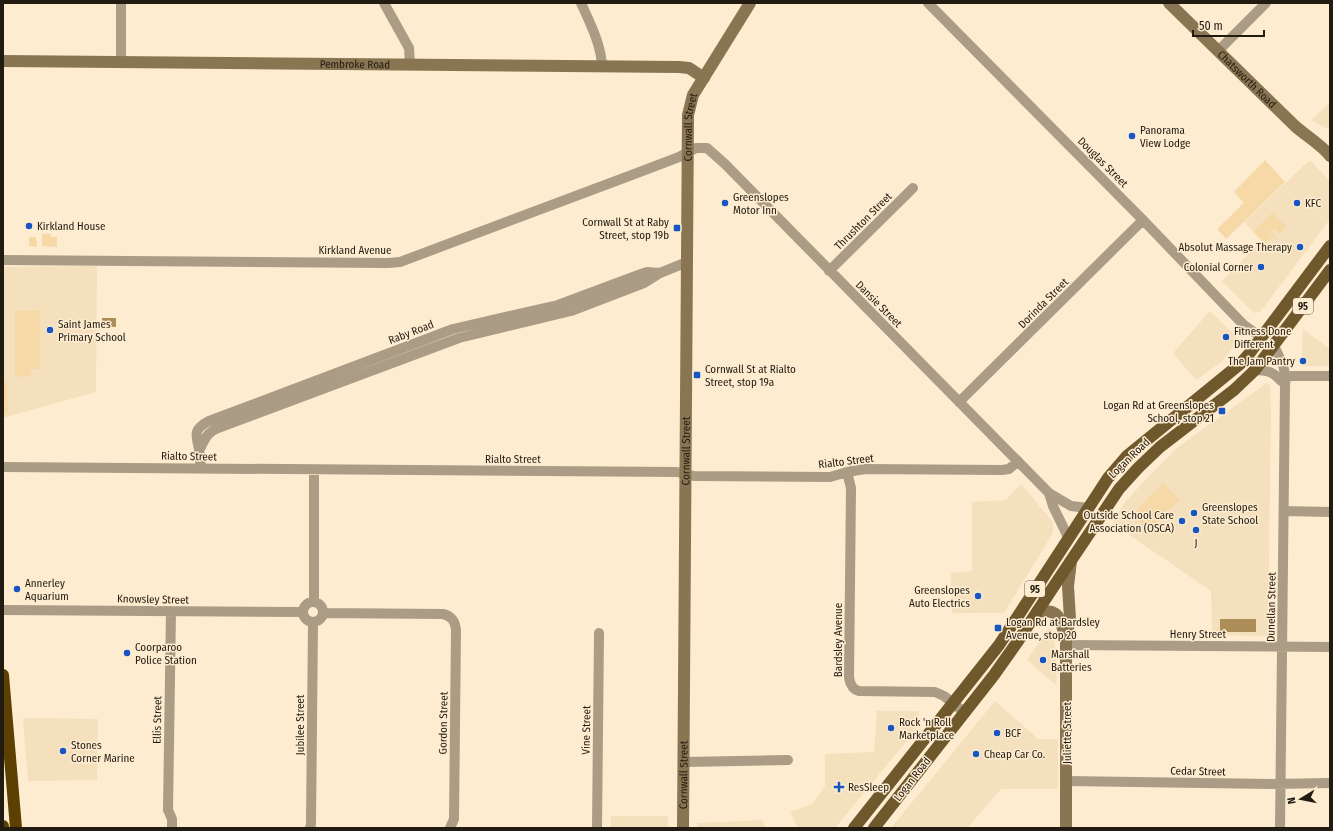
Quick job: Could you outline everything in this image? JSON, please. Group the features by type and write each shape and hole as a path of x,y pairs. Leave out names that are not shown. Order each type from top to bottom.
{"highway":[{"path":"3,675 16,828"}],"main road":[{"name":"Cornwall Street","path":"683,828 687,153 689,107 693,95 750,3"},
{"name":"Chatsworth Road","path":"1169,3 1304,135 1329,154"},
{"name":"Pembroke Road","path":"3,61 684,67 689,68 704,78"},
{"name":"Logan Road","path":"854,828 1000,645 1101,486 1127,456 1240,364 1330,246"},
{"name":"Logan Road","path":"874,828 1002,665 1113,497 1138,468 1160,447 1234,390 1255,370 1330,270"},
{"name":"Juliette Street","path":"1066,828 1066,642 1070,619 1068,586 1070,560"},
{"name":"Juliette Street","path":"1037,612 1047,610 1056,614 1059,618 1066,642"}],"street":[{"path":"121,3 121,62"},
{"path":"384,3 409,48 410,64"},
{"path":"581,3 598,42 602,56 602,66"},
{"name":"Douglas Street","path":"928,3 1143,220 1244,325 1261,337"},
{"path":"1218,51 1266,3"},
{"name":"Dansie Street","path":"687,153 696,148 707,148 1049,493 1072,506 1088,508"},
{"name":"Kirkland Avenue","path":"3,260 400,262 687,153"},
{"name":"Thrushton Street","path":"829,271 914,188"},
{"name":"Dorinda Street","path":"959,402 1143,220"},
{"name":"Raby Road","path":"201,468 199,451 206,436 218,428 460,338 571,311 644,283 660,273 687,262"},
{"name":"Dunellan Street","path":"1274,346 1284,368 1284,511 1280,828"},
{"path":"1255,370 1266,370 1283,380 1330,376"},
{"name":"Rialto Street","path":"3,467 685,473 694,476 830,477 865,469 1002,470 1009,469 1018,461"},
{"path":"314,470 314,602"},
{"name":"Bardsley Avenue","path":"847,472 851,488 849,677 851,686 859,691 935,692 941,694 964,713"},
{"name":"Dansie Street","path":"1049,493 1053,506 1068,537"},
{"path":"1284,511 1330,512"},
{"path":"310,602 319,604 323,610 319,621 313,623 306,620 302,612 305,606 310,602"},
{"name":"Knowsley Street","path":"3,610 302,612"},
{"name":"Ellis Street","path":"171,611 168,810 172,819 172,828"},
{"name":"Gordon Street","path":"323,613 439,613 445,614 452,618 455,627 456,646 454,819 450,828"},
{"name":"Jubilee Street","path":"310,828 313,623"},
{"name":"Vine Street","path":"597,828 599,633"},
{"name":"Henry Street","path":"1066,642 1330,647"},
{"path":"684,762 788,760"},
{"name":"Cedar Street","path":"1066,781 1330,783"}],"shaded area":[{"path":"1330,103 1330,130 1311,120"},
{"path":"1265,160 1285,182 1226,239 1217,229 1244,203 1234,192"},
{"path":"1310,160 1330,181 1330,219 1260,312 1254,313 1222,281 1261,241 1244,222"},
{"path":"1273,212 1286,226 1280,234 1275,228 1271,232 1276,237 1276,240 1272,237 1265,244 1254,231"},
{"path":"42,234 51,234 51,237 57,237 57,247 42,246"},
{"path":"29,237 36,237 37,247 29,246"},
{"name":"Saint James Primary School","path":"97,266 96,392 3,418 3,267"},
{"path":"40,310 40,369 31,369 30,376 15,377 15,311"},
{"path":"1210,311 1239,339 1223,361 1196,380 1173,353"},
{"path":"102,318 116,318 116,327 102,326"},
{"path":"1303,329 1330,349 1330,366 1301,366"},
{"path":"3,382 7,382 8,414 3,415"},
{"name":"Greenslopes State School","path":"1265,384 1270,385 1271,414 1268,636 1212,635 1211,591 1112,523 1125,502 1177,448"},
{"path":"1163,483 1180,499 1149,532 1132,516"},
{"path":"1021,484 1053,522 1053,533 1004,613 952,613 951,573 972,571 972,502 1006,500"},
{"path":"1220,619 1256,619 1256,632 1220,632"},
{"path":"1049,628 1054,631 1057,686 1027,660"},
{"path":"995,701 1038,739 1058,739 1058,789 1001,789 967,828 891,828"},
{"path":"877,711 919,711 919,726 835,828 798,828 790,812 812,804 825,786 825,754 874,752"},
{"path":"23,718 98,719 97,780 28,781"},
{"path":"611,816 668,816 668,828 611,828"},
{"path":"762,820 766,828 697,828 697,823"}],"place":[{"name":"Panorama View Lodge","path":"1132,136"},
{"name":"Greenslopes Motor Inn","path":"725,203"},
{"name":"KFC","path":"1297,203"},
{"name":"Kirkland House","path":"29,226"},
{"name":"Cornwall St at Raby Street, stop 19b","path":"677,228"},
{"name":"Absolut Massage Therapy","path":"1300,247"},
{"name":"Colonial Corner","path":"1261,267"},
{"name":"Saint James Primary School","path":"50,330"},
{"name":"Fitness Done Different","path":"1226,337"},
{"name":"The Jam Pantry","path":"1303,361"},
{"name":"Cornwall St at Rialto Street, stop 19a","path":"697,375"},
{"name":"Logan Rd at Greenslopes School, stop 21","path":"1222,411"},
{"name":"Greenslopes State School","path":"1194,513"},
{"name":"Outside School Care Association (OSCA)","path":"1182,521"},
{"name":"J","path":"1196,530"},
{"name":"Annerley Aquarium","path":"17,589"},
{"name":"Greenslopes Auto Electrics","path":"978,596"},
{"name":"Logan Rd at Bardsley Avenue, stop 20","path":"998,628"},
{"name":"Coorparoo Police Station","path":"127,653"},
{"name":"Marshall Batteries","path":"1043,660"},
{"name":"Rock 'n Roll Marketplace","path":"891,728"},
{"name":"BCF","path":"997,733"},
{"name":"Stones Corner Marine","path":"63,751"},
{"name":"Cheap Car Co.","path":"976,754"},
{"name":"ResSleep","path":"839,787"}]}
